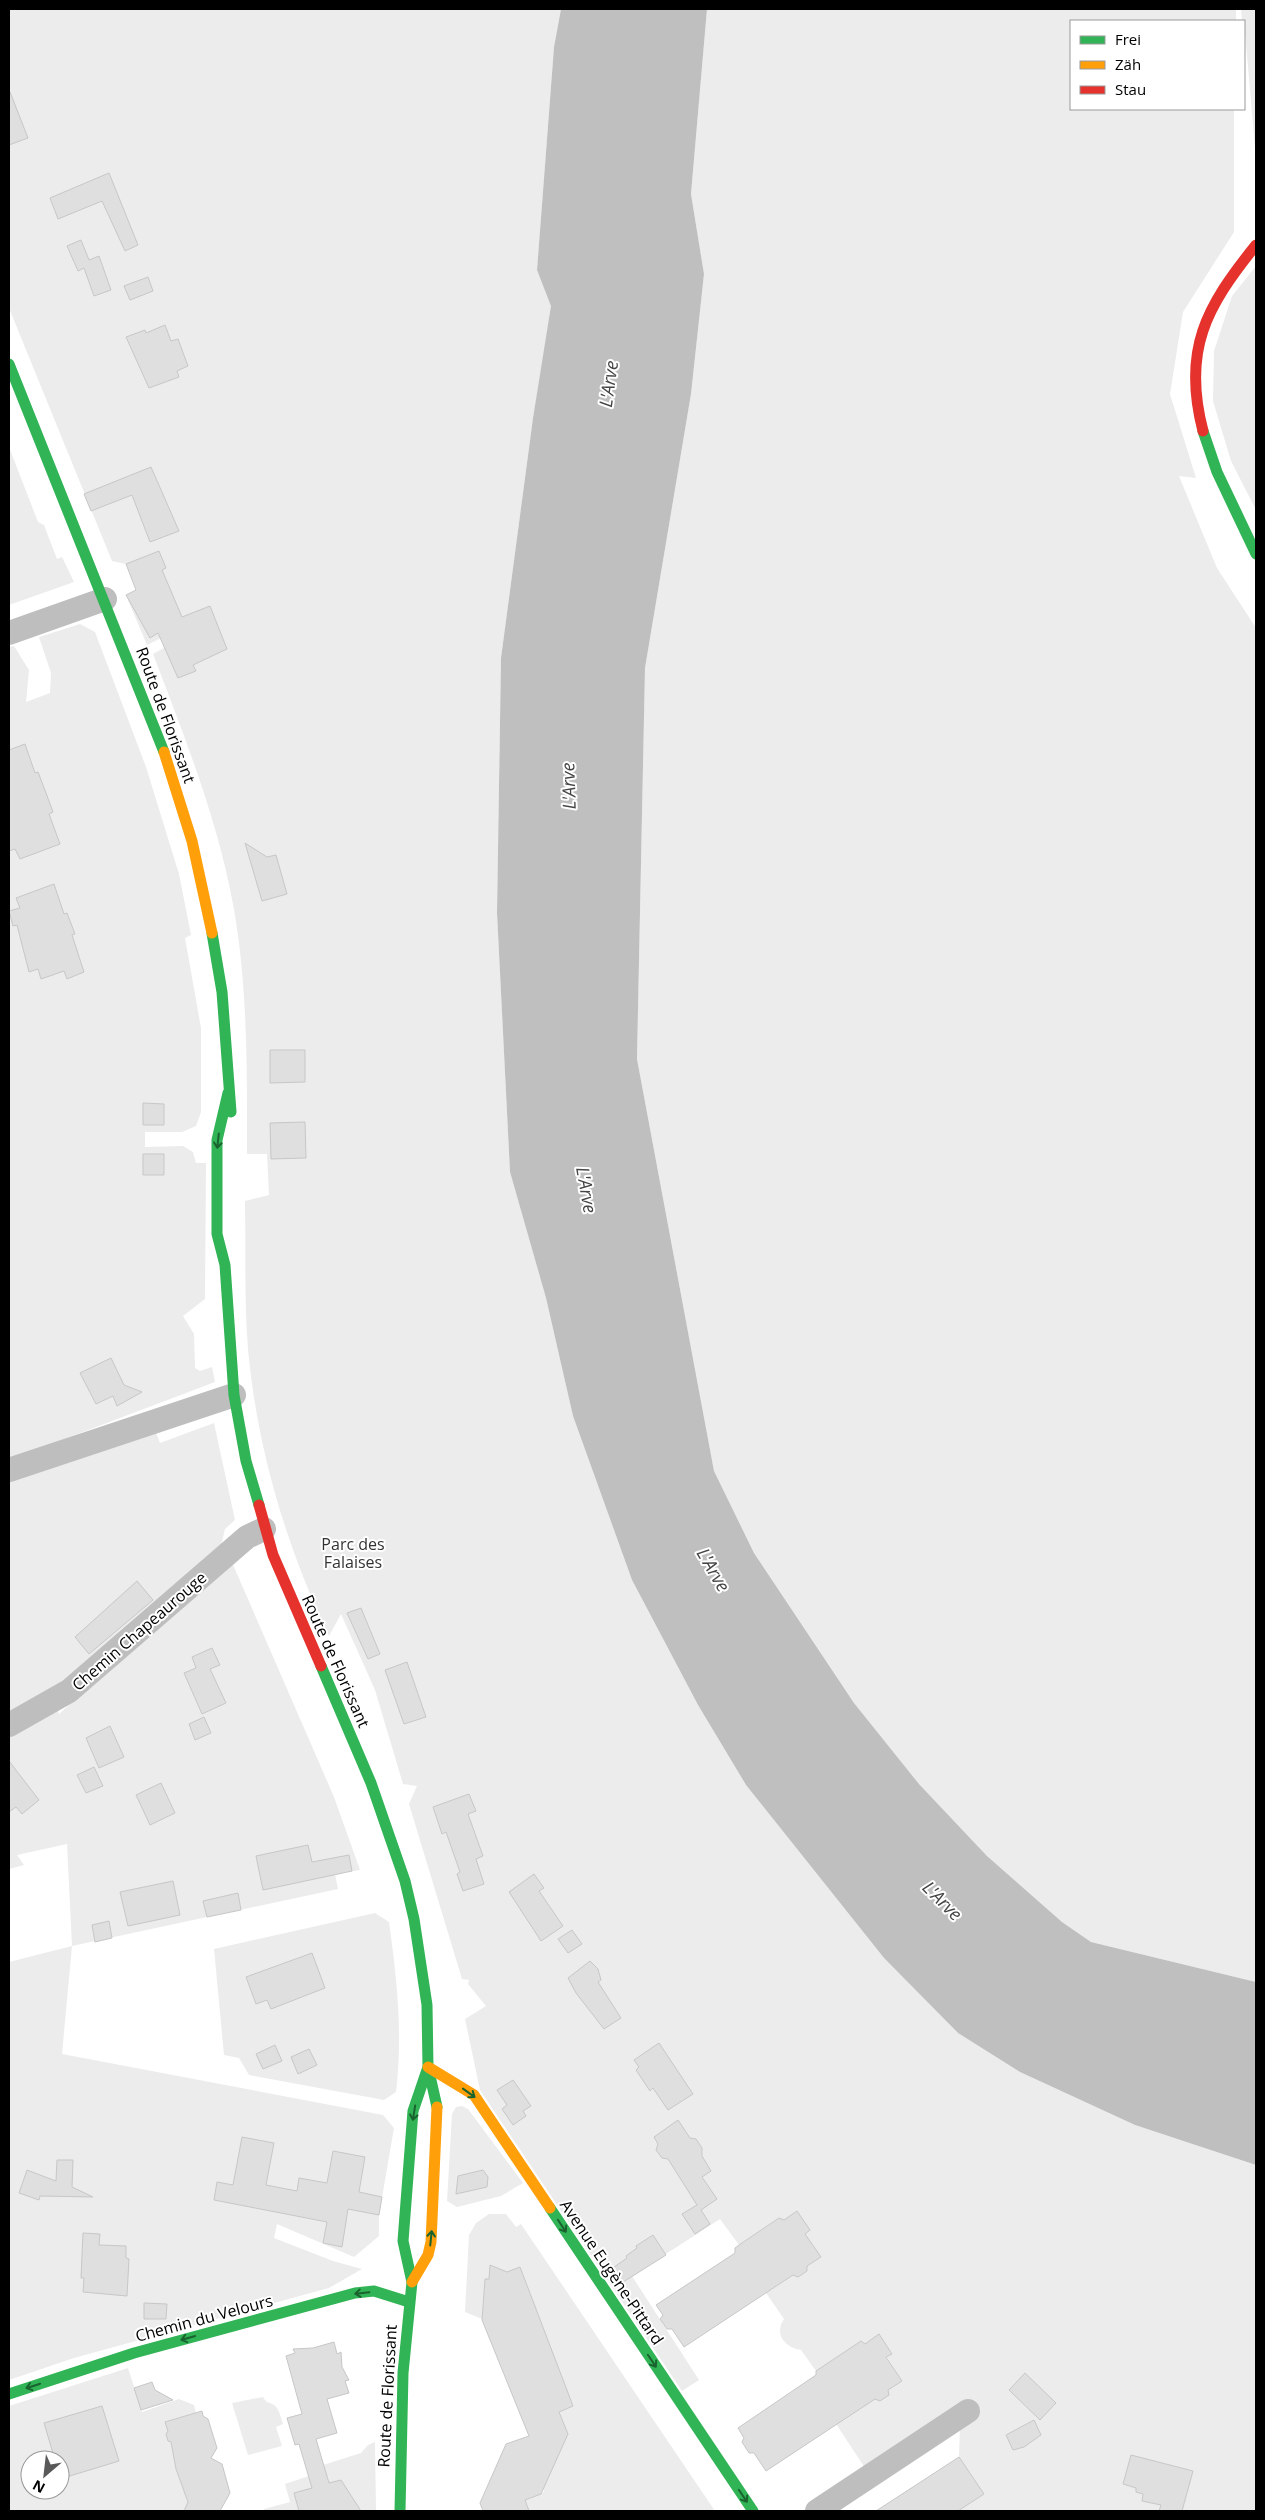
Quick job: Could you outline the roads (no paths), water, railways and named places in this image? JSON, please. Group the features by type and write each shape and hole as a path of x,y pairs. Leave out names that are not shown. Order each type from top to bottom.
{"main road":[{"path":"1256,245 1217,298 1204,324 1197,350 1195,380 1196,405 1204,438 1221,481 1256,554"},
{"name":"Route de Florissant","path":"9,364 105,599 173,776 208,906 222,992 228,1093 233,1125"},
{"name":"Route de Florissant","path":"228,1093 217,1140 217,1234 226,1265 234,1395 246,1461 264,1529 296,1612 371,1783 405,1881 424,1978 428,2030 428,2067 438,2113 431,2242 428,2255 412,2282"},
{"name":"Route de Florissant","path":"226,1265 230,1245"},
{"name":"Route de Florissant","path":"400,2511 401,2415 412,2282 403,2241 413,2111 428,2067"},
{"name":"Avenue Eugène-Pittard","path":"428,2067 474,2095 753,2511"},
{"name":"Chemin du Velours","path":"9,2394 134,2353 355,2293 374,2291 409,2302"}],"street":[{"path":"9,633 105,599"},
{"path":"9,1470 234,1395"},
{"name":"Chemin Chapeaurouge","path":"9,1725 69,1691 247,1537 264,1529"},
{"path":"817,2511 968,2411"}],"water":[{"name":"L'Arve","path":"561,9 707,9 691,194 704,274 691,394 645,668 637,1059 714,1471 754,1553 854,1703 919,1784 987,1856 1062,1922 1091,1942 1256,1982 1256,2165 1135,2125 1020,2072 958,2033 884,1958 746,1785 698,1705 632,1580 573,1416 546,1298 510,1172 497,913 501,658 533,418 551,306 537,270 554,47"}],"park label":[{"name":"Parc des Falaises","path":"353,1553"}]}
